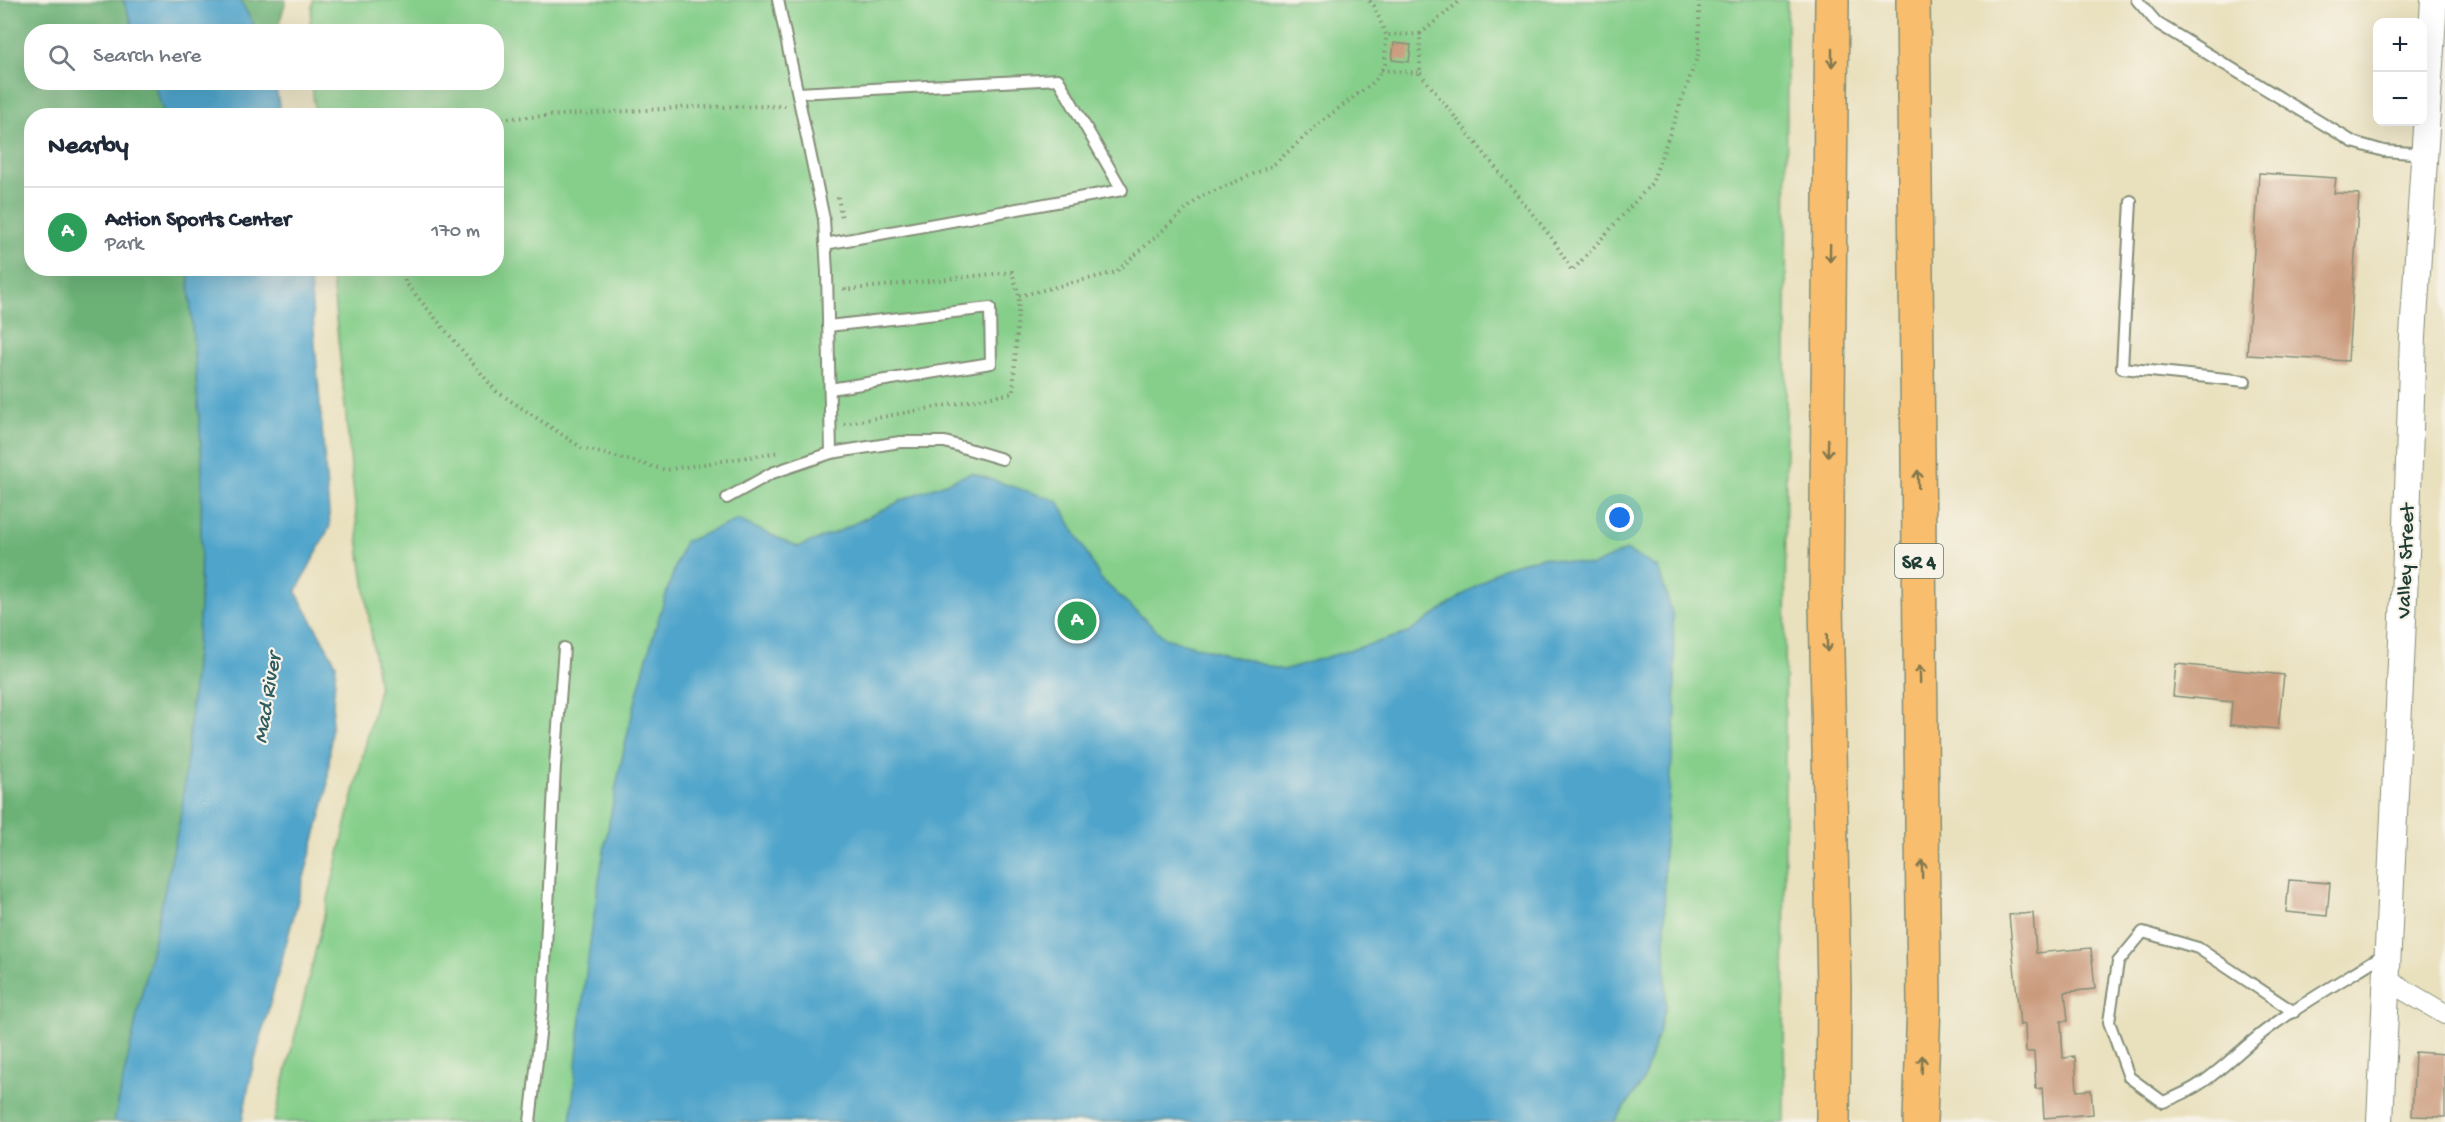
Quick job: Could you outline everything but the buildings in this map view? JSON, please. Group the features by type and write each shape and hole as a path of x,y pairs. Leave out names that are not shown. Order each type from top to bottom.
{"highway":[{"path":"1832,0 1826,604 1834,989 1833,1122"},
{"name":"SR 4","path":"1913,0 1924,1002 1920,1122"}],"street":[{"name":"Valley Street","path":"2380,1122 2406,553 2413,336 2434,0"},
{"path":"2385,979 2445,1014"}],"lane":[{"path":"778,0 824,219 831,453"},
{"path":"2137,0 2157,23 2353,142 2384,151 2426,154"},
{"path":"798,93 1058,79 1122,190 825,244"},
{"path":"2131,201 2122,368 2245,381"},
{"path":"828,326 990,308 991,363 830,389"},
{"path":"727,498 772,473 831,453 900,442 945,442 1002,459"},
{"path":"530,1122 543,1007 555,766 564,648"},
{"path":"2294,1012 2198,948 2143,932 2118,962 2109,1022 2129,1077 2163,1102 2185,1094 2215,1075 2271,1026 2294,1012 2386,953"}],"path":[{"path":"844,280 844,290 1012,272 1019,296 1116,272 1200,197 1272,166 1322,121 1375,81 1385,64 1386,35 1374,6 1369,0"},
{"path":"1386,35 1420,34 1461,0"},
{"path":"1420,34 1420,74 1554,241 1572,271 1652,183 1699,52 1699,0"},
{"path":"1381,70 1420,74"},
{"path":"504,119 695,108 786,106"},
{"path":"836,190 842,213 843,240"},
{"path":"405,276 405,282 496,391 582,448 666,470 780,452"}],"green space":[{"path":"0,0 123,0 132,24 24,24 24,90 156,90 162,108 24,108 24,276 189,276 202,458 200,608 182,810 114,1122 0,1122"},
{"path":"240,0 286,0 279,24 253,24"},
{"path":"313,0 1787,0 1784,1122 274,1122 379,689 360,554 332,276 504,276 504,108 314,108 313,90 504,90 504,24 310,24"}],"water":[{"path":"123,0 240,0 253,24 132,24"},
{"path":"156,90 276,90 280,108 162,108"},
{"name":"Mad River","path":"189,276 310,276 330,526 296,592 336,664 327,792 251,1074 242,1122 114,1122 182,810 200,608 202,458"},
{"path":"971,473 1058,501 1101,579 1165,638 1283,670 1408,633 1502,568 1542,557 1592,566 1626,550 1658,568 1673,616 1676,714 1664,855 1666,1007 1643,1082 1614,1122 571,1122 586,975 608,828 640,684 660,612 684,542 738,520 798,547 839,531 909,497"}],"place":[{"name":"Action Sports Center","path":"1077,621"}]}
